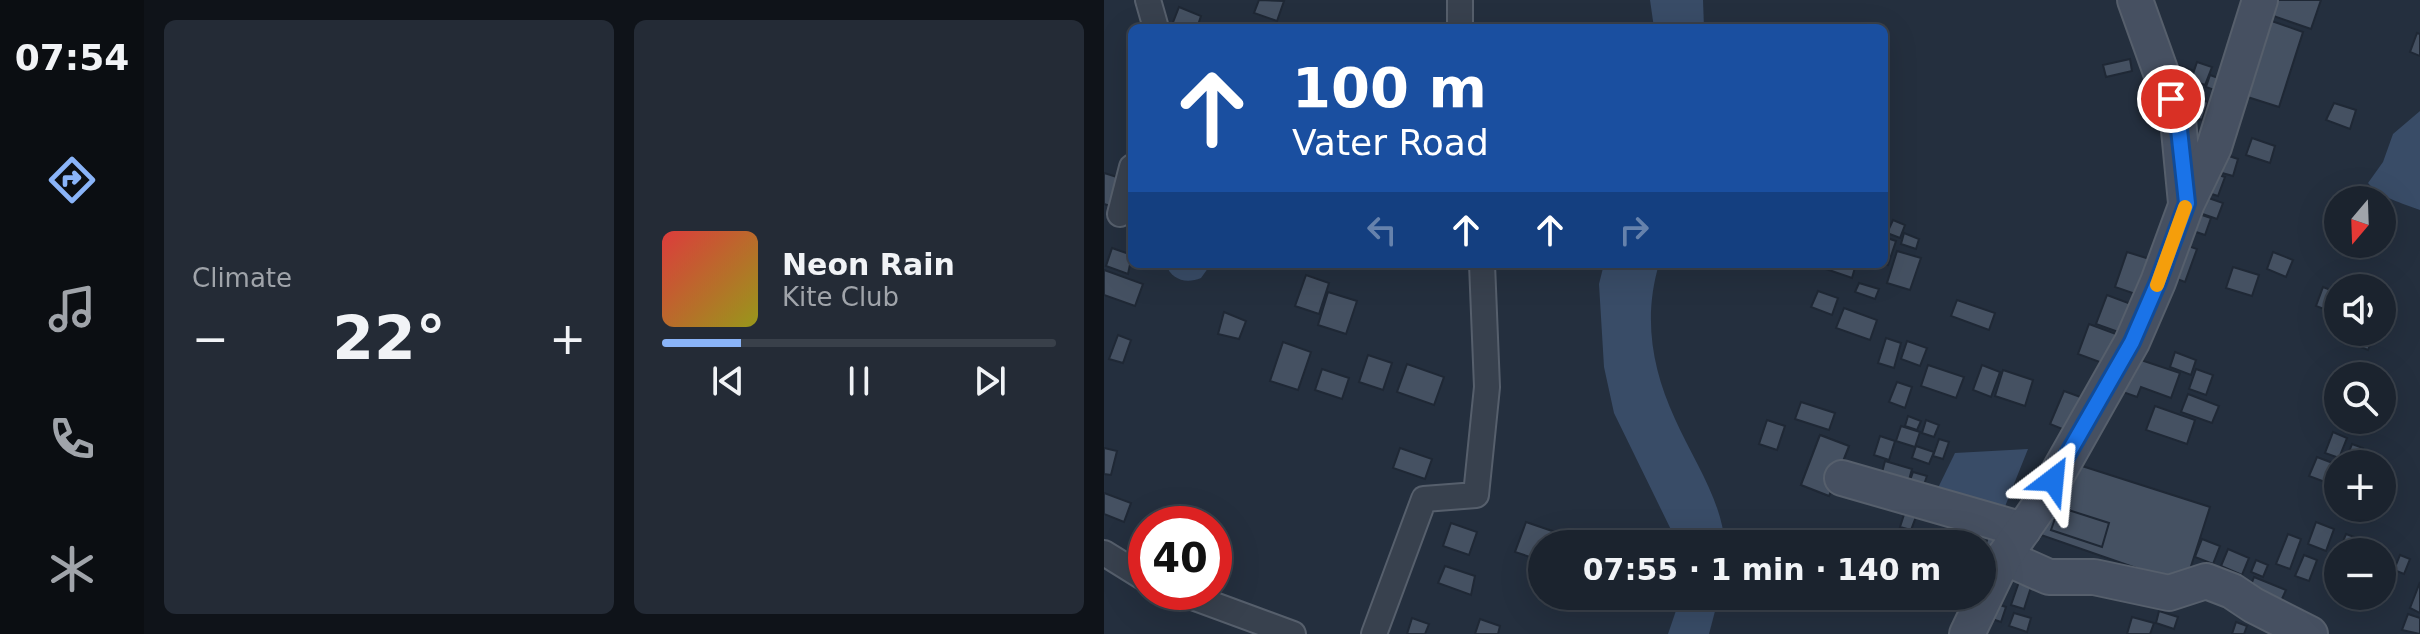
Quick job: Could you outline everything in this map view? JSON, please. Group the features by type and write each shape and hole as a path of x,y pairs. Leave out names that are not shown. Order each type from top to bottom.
{"street":[{"path":"1148,0 1155,24"},
{"path":"1460,0 1460,24"},
{"path":"2135,0 2178,120 2187,203"},
{"path":"1967,634 2014,543 2040,505 2132,342 2187,203 2214,147 2260,0"},
{"path":"1120,214 1128,183"},
{"path":"1374,634 1424,499 1476,495 1487,387 1482,268"},
{"path":"1842,478 2014,543 2049,577 2094,577 2169,593 2206,581 2232,591 2310,634"},
{"path":"1104,553 1128,568"},
{"path":"1228,610 1293,634"}],"water":[{"path":"1650,0 1703,0 1704,24 1653,24"},
{"path":"2420,111 2420,210 2396,200 2396,186 2371,186 2368,183 2383,162 2393,134"},
{"path":"1208,268 1201,278 1190,281 1175,277 1168,269"},
{"path":"1603,268 1658,268 1651,324 1656,362 1667,400 1712,495 1723,530 1671,530 1614,413 1604,367 1599,284"},
{"path":"2028,449 2004,509 1936,492 1955,453"},
{"path":"1676,610 1715,610 1709,634 1668,634"}],"building":[{"path":"1259,0 1284,1 1277,21 1254,13"},
{"path":"2266,0 2321,0 2311,29 2262,12"},
{"path":"1179,7 1201,16 1198,24 1172,24"},
{"path":"2263,18 2303,32 2279,107 2238,94"},
{"path":"2417,33 2420,34 2420,56 2410,52"},
{"path":"2130,59 2132,71 2106,77 2103,65"},
{"path":"2197,62 2212,67 2205,85 2191,80"},
{"path":"2177,65 2192,70 2186,85 2171,80"},
{"path":"2210,75 2221,79 2217,91 2206,87"},
{"path":"2186,95 2208,102 2202,120 2180,113"},
{"path":"2334,103 2356,110 2350,129 2326,120"},
{"path":"2252,138 2275,146 2270,163 2246,155"},
{"path":"2217,152 2238,159 2233,176 2211,170"},
{"path":"2209,172 2225,177 2218,196 2202,191"},
{"path":"1104,173 1120,178 1110,206 1104,204"},
{"path":"2197,194 2223,203 2217,219 2191,210"},
{"path":"2196,213 2211,218 2205,235 2190,230"},
{"path":"1893,220 1905,225 1900,238 1888,231"},
{"path":"1904,233 1919,239 1916,249 1901,244"},
{"path":"1888,238 1896,241 1888,265"},
{"path":"2177,242 2197,249 2185,282 2166,275"},
{"path":"1112,248 1128,254 1128,274 1106,266"},
{"path":"1897,251 1921,258 1910,290 1887,283"},
{"path":"2127,252 2156,261 2144,297 2115,287"},
{"path":"2273,252 2293,260 2286,277 2267,269"},
{"path":"2233,267 2259,275 2252,296 2226,288"},
{"path":"1826,268 1855,268 1852,278"},
{"path":"1104,270 1143,284 1135,306 1104,295"},
{"path":"1306,275 1329,283 1319,314 1295,306"},
{"path":"1859,283 1879,289 1875,299 1855,292"},
{"path":"2323,287 2324,287 2324,309 2316,306"},
{"path":"1818,291 1838,298 1832,315 1811,307"},
{"path":"1328,292 1357,301 1346,334 1318,325"},
{"path":"2107,295 2131,304 2121,333 2096,324"},
{"path":"1957,300 1995,313 1989,330 1951,316"},
{"path":"1844,308 1877,320 1870,340 1836,328"},
{"path":"1224,312 1246,321 1239,339 1218,334"},
{"path":"2089,324 2116,334 2105,364 2078,354"},
{"path":"1118,335 1131,340 1123,363 1109,359"},
{"path":"1886,338 1901,343 1894,368 1878,363"},
{"path":"1907,341 1927,348 1920,366 1901,359"},
{"path":"1283,342 1311,352 1298,390 1270,381"},
{"path":"2175,352 2196,360 2191,375 2170,367"},
{"path":"1368,355 1392,363 1383,390 1359,382"},
{"path":"2129,356 2180,373 2171,398 2141,387 2137,397 2117,390"},
{"path":"1407,364 1444,377 1434,405 1397,392"},
{"path":"1928,365 1964,377 1956,398 1921,386"},
{"path":"1982,365 2000,372 1991,397 1973,390"},
{"path":"1322,369 1349,378 1342,399 1315,390"},
{"path":"2196,369 2213,375 2206,395 2189,389"},
{"path":"2003,370 2033,380 2025,406 1995,396"},
{"path":"1897,382 1912,387 1905,408 1889,402"},
{"path":"2064,391 2086,399 2072,433 2050,424"},
{"path":"2188,394 2219,406 2212,423 2181,412"},
{"path":"1801,402 1835,413 1829,430 1795,419"},
{"path":"2155,406 2195,420 2187,444 2146,430"},
{"path":"1908,416 1921,421 1917,430 1905,426"},
{"path":"1767,420 1785,426 1777,450 1759,444"},
{"path":"1926,420 1939,425 1934,437 1922,433"},
{"path":"1901,426 1920,432 1915,447 1896,441"},
{"path":"2332,434 2347,438 2342,450 2326,450"},
{"path":"1820,435 1849,446 1829,496 1801,485"},
{"path":"1820,435 1849,446 1829,496 1801,485"},
{"path":"1880,436 1895,441 1889,460 1874,455"},
{"path":"1939,439 1949,442 1943,459 1933,456"},
{"path":"2352,444 2363,448 2362,450 2350,450"},
{"path":"1916,446 1934,452 1929,464 1912,458"},
{"path":"1104,448 1117,451 1111,475 1104,474"},
{"path":"1400,448 1432,459 1425,479 1393,468"},
{"path":"2317,457 2324,460 2324,482 2309,476"},
{"path":"1885,461 1912,469 1907,487 1880,480"},
{"path":"2082,466 2210,507 2185,585 2041,535"},
{"path":"1913,472 1927,476 1921,493 1907,489"},
{"path":"1104,493 1131,503 1124,522 1104,514"},
{"path":"1908,502 1920,506 1911,530 1900,527"},
{"path":"2059,507 2109,523 2102,547 2051,530"},
{"path":"1526,522 1549,530 1528,530 1528,556 1515,552"},
{"path":"2316,522 2334,529 2331,538 2324,538 2324,550 2308,544"},
{"path":"1451,523 1477,532 1469,555 1443,546"},
{"path":"1996,534 2003,536 1996,546"},
{"path":"2288,534 2301,539 2290,569 2276,564"},
{"path":"2202,539 2220,546 2213,564 2195,557"},
{"path":"2228,549 2249,558 2242,575 2221,566"},
{"path":"2304,555 2317,560 2309,581 2295,576"},
{"path":"2400,555 2410,559 2404,574 2396,571"},
{"path":"2256,560 2268,565 2263,577 2251,572"},
{"path":"1445,566 1475,576 1471,595 1438,583"},
{"path":"2254,577 2286,590 2278,608 2247,596"},
{"path":"2020,579 2032,584 2024,609 2011,605"},
{"path":"2420,582 2420,613 2410,608"},
{"path":"1997,604 2006,607 2001,622 1992,619"},
{"path":"2159,611 2178,617 2174,629 2156,623"},
{"path":"2014,613 2031,618 2027,632 2009,626"},
{"path":"2408,614 2420,618 2420,634 2402,630"},
{"path":"2132,617 2154,623 2150,634 2127,634"},
{"path":"1412,618 1429,624 1425,634 1407,634"},
{"path":"1480,619 1500,626 1498,634 1475,634"},
{"path":"2236,622 2247,626 2244,634 2232,634"}],"slow traffic":[{"path":"2157,285 2185,207"}],"route":[{"path":"2053,480 2132,342 2187,203 2178,120 2171,99"}]}
